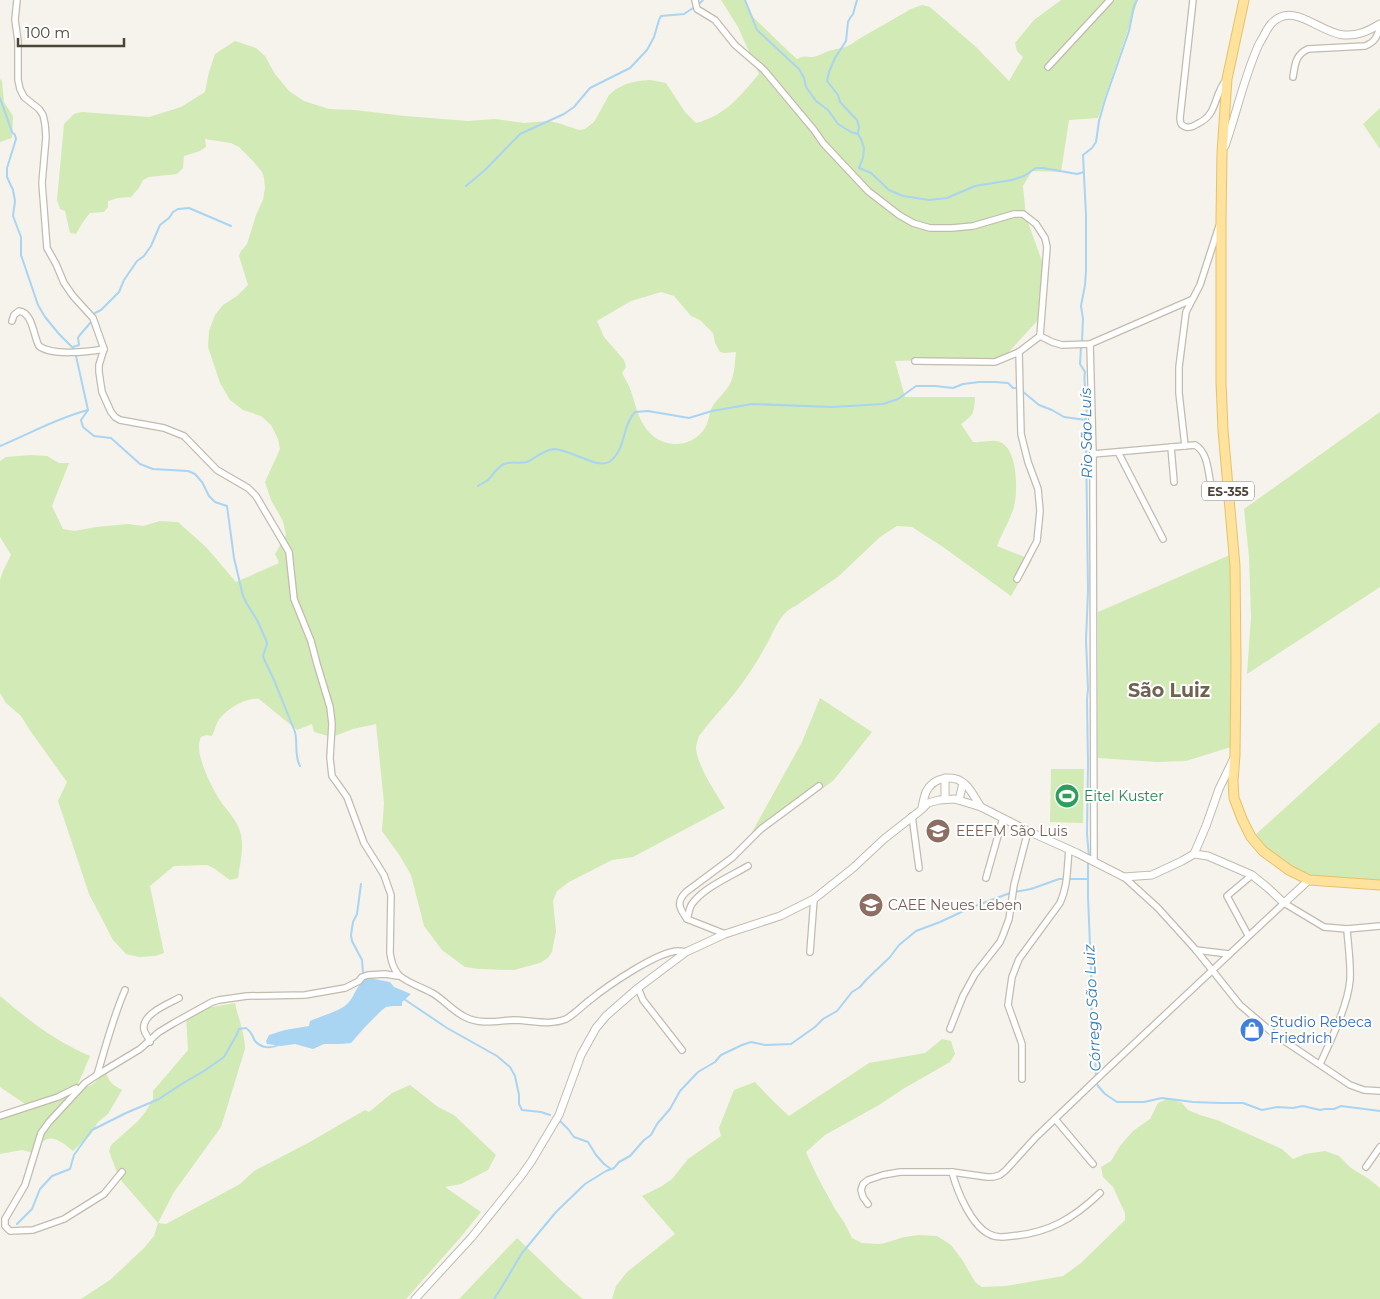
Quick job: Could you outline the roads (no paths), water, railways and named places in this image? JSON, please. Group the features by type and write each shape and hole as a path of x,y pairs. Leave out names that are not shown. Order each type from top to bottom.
{"main road":[{"name":"ES-355","path":"1244,0 1227,80 1222,153 1221,219 1223,430 1235,566 1236,755 1233,781 1234,798 1252,838 1263,850 1289,870 1309,880 1380,885"}],"street":[{"path":"17,0 17,70 20,89 24,97 39,109 45,124 46,137 42,183 47,248 64,283 93,318 104,350 99,365 102,392 108,407 115,417 120,420 164,428 190,440 217,470 248,488 256,496 282,540 288,552 294,599 312,641 330,707 332,724 330,742 332,776 347,797 364,843 381,870 391,896 390,953 398,976"},
{"path":"695,0 697,8 715,20 735,45 764,70 823,143 868,192 898,215 913,223 930,228 952,228 973,226 1014,214 1023,214 1036,224 1045,238 1040,336 1019,352 995,362 915,361"},
{"path":"1193,0 1180,118 1181,124 1190,127 1208,117 1212,112 1220,87 1227,80"},
{"path":"1048,67 1108,1"},
{"path":"1222,153 1234,122 1254,57 1264,35 1275,20 1293,15 1303,18 1327,31 1343,35 1356,35 1380,26"},
{"path":"1293,77 1296,59 1302,52 1308,49 1365,46 1376,39 1380,26"},
{"path":"1185,446 1179,367 1186,312 1200,285 1221,219"},
{"path":"1040,336 1062,345 1088,344 1191,300"},
{"path":"12,321 19,311 25,312 30,318 39,346 46,350 80,352 104,350"},
{"path":"1088,344 1093,454 1093,861"},
{"path":"1017,579 1037,541 1040,511 1038,488 1028,462 1021,434 1019,352"},
{"path":"1093,454 1195,445 1202,450 1205,457 1210,485"},
{"path":"1171,447 1174,482"},
{"path":"1118,452 1164,539"},
{"path":"1124,877 1152,875 1182,862 1194,854 1219,789 1236,755"},
{"path":"945,778 945,799"},
{"path":"921,810 926,791 933,783 945,778 959,780 963,783 981,807"},
{"path":"959,800 963,783"},
{"path":"725,934 687,919 680,906 681,897 733,857 761,829 819,786"},
{"path":"415,1299 459,1252 522,1176 559,1115 572,1077 588,1041 606,1016 638,988 686,952 725,934 780,916 814,899 928,803 945,799 955,799 981,807 1124,877 1158,908 1196,950 1240,1005 1274,1034 1356,1088 1380,1092"},
{"path":"912,816 919,868"},
{"path":"986,878 1003,818"},
{"path":"950,1029 963,996 975,974 1000,942 1003,935 1009,919 1014,885 1028,831"},
{"path":"1022,1080 1022,1044 1008,1004 1012,977 1019,959 1064,895 1069,850"},
{"path":"1194,854 1208,856 1252,875 1284,903 1324,927 1347,929 1380,926"},
{"path":"687,919 690,907 699,896 714,885 748,866"},
{"path":"1248,935 1227,896 1252,875"},
{"path":"868,1204 860,1190 868,1180 883,1175 900,1172 952,1172 987,1178 1000,1175 1103,1073 1248,935 1309,880"},
{"path":"810,952 814,899"},
{"path":"1320,1064 1335,1029 1350,979 1347,929"},
{"path":"1196,950 1229,954"},
{"path":"0,1116 58,1097 85,1083 150,1042 160,1032 174,1023 219,1000 246,996 305,995 345,988 358,981 362,976 385,974 398,976 434,994 464,1016 479,1022 520,1020 540,1023 552,1022 566,1019 604,990 644,964 670,952 686,952"},
{"path":"638,988 643,1000 682,1050"},
{"path":"97,1075 116,1012 125,990"},
{"path":"150,1042 144,1030 146,1020 154,1012 179,998"},
{"path":"85,1083 66,1102 41,1133 25,1185 5,1218 6,1226 10,1231 33,1230 64,1219 104,1194 122,1172"},
{"path":"1055,1119 1093,1164"},
{"path":"1366,1167 1380,1147"},
{"path":"952,1172 959,1196 968,1211 984,1231 996,1236 1026,1235 1044,1230 1064,1221 1084,1208 1100,1193"}],"water":[{"path":"369,978 390,982 394,987 411,994 402,1002 402,1006 386,1007 382,1010 351,1043 324,1044 313,1049 295,1044 281,1046 267,1044 266,1041 269,1035 309,1026 310,1021 343,1007 349,1002 361,983"}],"waterway":[{"path":"699,4 703,0"},
{"path":"745,0 757,30 799,69 806,87 816,101 828,110 838,124 858,134 864,148 859,168 871,173 889,190 903,196 929,200 947,198 975,186 1012,180 1024,176 1036,168 1077,174 1084,172"},
{"path":"857,0 853,14 848,22 846,41 835,58 827,81 838,95 840,102 857,120 858,134"},
{"name":"Rio São Luís","path":"1082,342 1083,319 1081,306 1086,271 1083,155 1096,142 1105,100 1129,31 1137,0"},
{"path":"466,186 485,170 520,134 564,114 574,107 590,88 630,68 647,50 654,37 661,16 684,14 693,8"},
{"path":"0,98 16,139 7,168 7,177 13,190 15,201 13,216 21,237 21,255 38,305 45,317 73,348"},
{"path":"95,313 101,310 119,292 124,280 137,261 144,256 151,246 160,225 173,212 178,209 189,208 231,226"},
{"path":"73,347 79,345 79,336 91,322"},
{"name":"Rio São Luís","path":"1081,347 1080,364 1085,372 1084,383 1087,400 1085,430 1088,591 1086,640 1088,689 1087,834 1089,857"},
{"path":"76,356 88,410 81,420 83,427 94,436 111,438 140,464 153,469 188,471 195,474 202,482 209,496 215,502 227,506 234,558 243,596 266,640 267,644 263,656 295,732 297,758 300,766"},
{"path":"478,486 488,480 504,464 527,462 543,452 554,449 597,463 609,462 618,451 631,417 635,412 648,411 689,418 712,411 752,404 832,407 883,404 898,399 916,386 953,388 963,384 995,382 1008,383 1013,388 1018,388"},
{"path":"1022,391 1039,405 1064,417 1086,420"},
{"path":"0,446 54,422 88,410"},
{"name":"Córrego São Luiz","path":"1088,862 1092,993 1091,1024 1094,1036 1096,1076"},
{"path":"1015,892 1031,889 1059,879 1088,879"},
{"path":"361,884 357,914 353,922 351,935 352,941 362,960 363,973"},
{"path":"494,1299 522,1253 556,1212 585,1184 614,1168 619,1162 630,1156 651,1135 657,1124 670,1109 680,1091 698,1072 715,1062 721,1055 751,1042 765,1045 791,1044 823,1019 837,1011 852,992 860,987 890,957 899,945 916,931 1010,893"},
{"path":"404,999 447,1028 497,1056 510,1067 515,1076 519,1104 522,1110 550,1115"},
{"path":"17,1224 32,1209 40,1189 52,1176 70,1169 74,1155 92,1130 159,1099 204,1071 224,1057 239,1029 246,1028 255,1041 263,1046 278,1045"},
{"name":"Córrego São Luiz","path":"1096,1081 1105,1094 1117,1102 1144,1102 1162,1098 1193,1102 1243,1103 1262,1110 1277,1107 1293,1108 1303,1106 1320,1110 1334,1109 1341,1106 1380,1111"},
{"path":"560,1121 574,1137 588,1142 596,1155 611,1169"}],"place":[{"name":"Eitel Kuster","path":"1067,796"},
{"name":"EEEFM São Luis","path":"938,831"},
{"name":"CAEE Neues Leben","path":"871,905"},
{"name":"Studio Rebeca Friedrich","path":"1252,1030"}],"district":[{"name":"São Luiz","path":"1169,690"}]}
